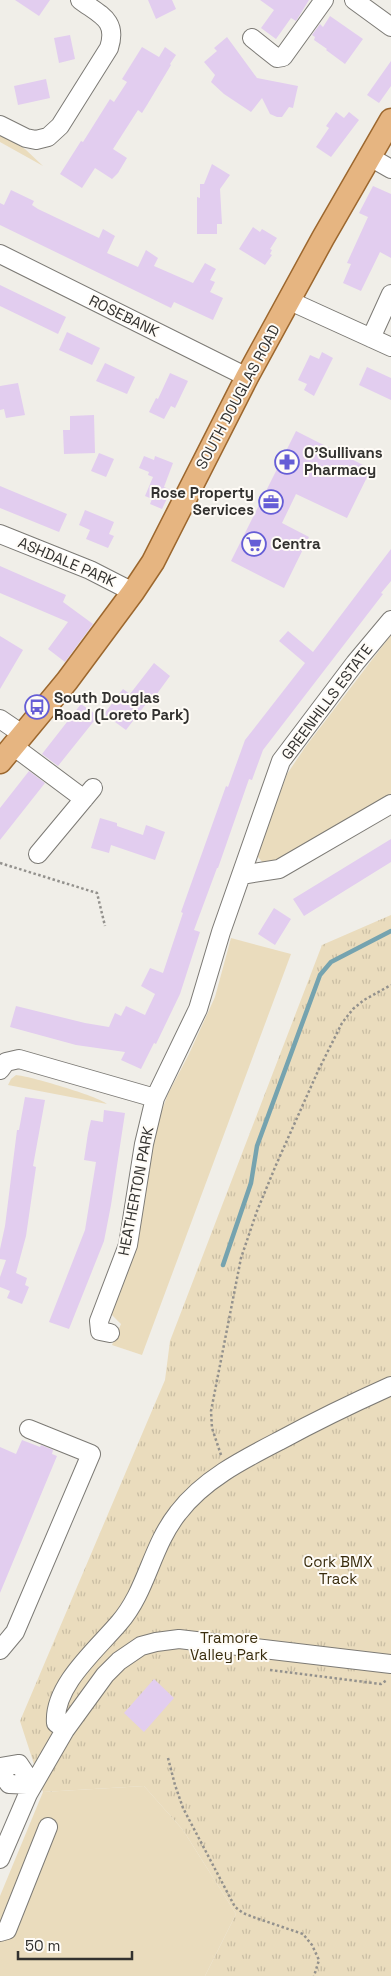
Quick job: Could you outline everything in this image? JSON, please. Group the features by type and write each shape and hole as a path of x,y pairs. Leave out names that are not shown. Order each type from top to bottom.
{"main road":[{"name":"SOUTH DOUGLAS ROAD","path":"12,747 67,681 133,592 152,562 248,377 391,120"}],"street":[{"path":"0,125 18,135 36,140 48,137 60,126 109,48 113,34 107,20 80,0"},
{"path":"252,38 277,58 283,57 324,0"},
{"path":"354,0 391,27"},
{"path":"370,157 391,168"},
{"name":"ROSEBANK","path":"0,254 248,377"},
{"path":"372,338 391,294"},
{"path":"290,301 391,347"},
{"name":"ASHDALE PARK","path":"0,534 90,570 133,592"},
{"name":"GREENHILLS ESTATE","path":"221,932 281,761 355,663 391,620"},
{"path":"0,719 12,747 88,793 38,854"},
{"path":"241,875 279,869 391,804"},
{"name":"HEATHERTON PARK","path":"110,1334 100,1331 99,1321 128,1245 144,1144 154,1098 198,1009 221,932"},
{"path":"0,1070 6,1062 19,1059 154,1098"},
{"path":"65,1730 56,1723 56,1716 69,1682 83,1662 132,1607 157,1547 178,1513 208,1483 228,1470 289,1435 391,1386"},
{"path":"0,1650 7,1629 91,1454 29,1429"},
{"path":"0,1859 33,1785 65,1730 94,1689 115,1664 136,1649 156,1642 170,1640 196,1641 391,1664"},
{"path":"0,1769 9,1784 33,1785"},
{"path":"0,1932 7,1930 48,1827"}],"path":[{"path":"0,863 98,893 105,926"},
{"path":"228,1470 212,1428 211,1411 241,1258 257,1210 318,1071 342,1023 353,1009 364,1000 391,985"},
{"path":"270,1670 381,1684 391,1678"},
{"path":"168,1758 183,1808 235,1907 252,1917 303,1934 312,1944 320,1960 314,1976"}],"green space":[{"path":"0,134 25,149 43,166 0,142"},
{"path":"391,635 391,796 273,864 264,864 258,857 258,852 287,774 306,746"},
{"name":"Tramore Valley Park","path":"391,915 391,1976 205,1976 236,1914 183,1830 144,1786 43,1792 20,1721 165,1380 170,1341 322,945"},
{"path":"231,938 291,954 142,1355 112,1345 121,1324 111,1314 111,1308 137,1239 157,1123 168,1094 215,997"},
{"path":"16,1075 63,1087 91,1096 107,1104 8,1085"},
{"path":"144,1786 183,1830 236,1914 205,1976 0,1976 0,1896 43,1792"}],"building":[{"path":"15,0 50,0 39,16"},
{"path":"148,0 172,0 176,9 156,19"},
{"path":"260,0 309,0 296,21 291,18 276,39 261,28 274,10"},
{"path":"330,16 363,39 345,64 314,40 315,37 312,35 320,24 323,27"},
{"path":"70,35 75,59 59,63 54,38"},
{"path":"227,37 257,78 298,86 293,108 289,107 282,117 270,114 262,98 251,112 224,94 211,82 215,75 204,62 217,51 214,48"},
{"path":"142,47 159,57 165,47 176,55 142,113 138,110 113,149 127,158 118,173 112,179 95,168 82,188 60,174 110,99 114,102 127,82 122,79"},
{"path":"391,61 391,86 379,103 367,95"},
{"path":"46,79 50,98 18,105 14,86"},
{"path":"336,112 344,118 349,112 359,120 331,157 316,147 329,128 326,126"},
{"path":"212,164 230,175 220,189 222,224 217,224 217,234 197,234 197,197 200,198 200,184 204,184"},
{"path":"373,186 391,194 391,258 380,252 361,291 343,283 351,264 347,263 368,217 359,213"},
{"path":"11,190 34,201 32,205 38,209 99,238 103,229 115,236 107,253 138,267 146,250 158,258 154,266 193,283 205,263 216,269 210,280 215,282 210,292 223,298 213,320 174,302 171,308 0,225 0,203 4,205"},
{"path":"253,227 260,232 262,229 277,238 270,249 272,250 270,254 272,255 265,265 239,249"},
{"path":"0,285 66,317 58,334 0,306"},
{"path":"67,332 100,348 92,365 59,350"},
{"path":"322,352 333,358 314,396 304,390 307,384 298,380 310,355 319,359"},
{"path":"105,363 135,377 127,394 96,381"},
{"path":"367,367 391,378 391,400 359,385"},
{"path":"170,373 188,381 175,408 171,406 164,419 149,412 156,398 158,399"},
{"path":"18,383 25,415 6,418 4,409 0,410 0,386"},
{"path":"94,415 95,453 64,454 63,430 70,430 70,416"},
{"path":"296,431 371,469 347,518 296,494 282,523 309,537 284,588 231,561"},
{"path":"99,453 114,459 106,477 91,471"},
{"path":"144,456 154,460 155,456 173,463 164,487 171,490 162,509 150,504 152,499 145,496 153,477 148,475 149,472 139,468"},
{"path":"0,486 67,514 59,532 0,508"},
{"path":"85,510 114,522 109,534 114,536 108,548 86,539 90,530 79,525"},
{"path":"391,549 391,581 381,593 383,594 263,750 252,780 249,779 194,930 200,932 180,994 156,1044 154,1043 141,1069 121,1060 125,1052 76,1045 10,1027 16,1006 109,1027 115,1013 121,1016 126,1006 145,1015 155,994 141,986 150,968 163,973 183,913 181,912 226,786 228,787 245,740 305,663 279,641 288,631 313,652"},
{"path":"0,566 66,595 63,602 93,624 65,662 48,649 68,622 0,593"},
{"path":"0,636 23,650 0,689"},
{"path":"154,663 170,676 151,702 149,700 126,730 104,714 123,689 130,694"},
{"path":"81,704 98,716 58,766 42,754"},
{"path":"29,771 45,783 0,840 0,808"},
{"path":"100,818 117,823 117,826 143,835 146,825 165,832 155,860 111,845 109,853 91,848"},
{"path":"391,839 391,862 304,916 293,899"},
{"path":"274,908 291,919 275,945 258,934"},
{"path":"25,1097 45,1100 33,1166 36,1167 26,1236 16,1273 27,1278 25,1285 29,1287 22,1304 7,1298 10,1291 0,1287 0,1277 6,1260 0,1259 0,1249 5,1226 17,1130 19,1130"},
{"path":"104,1110 125,1113 111,1205 104,1241 69,1329 49,1322 85,1230 96,1162 84,1160 88,1133 91,1120 103,1122"},
{"path":"22,1440 53,1450 52,1454 57,1456 0,1593 0,1447 16,1454"},
{"path":"154,1679 174,1698 144,1732 124,1713"}],"waterway":[{"path":"223,1265 251,1183 257,1146 320,975 331,962 391,931"}],"place":[{"name":"O'Sullivans Pharmacy","path":"287,462"},
{"name":"Rose Property Services","path":"271,502"},
{"name":"Centra","path":"254,544"},
{"name":"South Douglas Road (Loreto Park)","path":"37,707"}],"park label":[{"name":"Cork BMX Track","path":"338,1570"}]}
